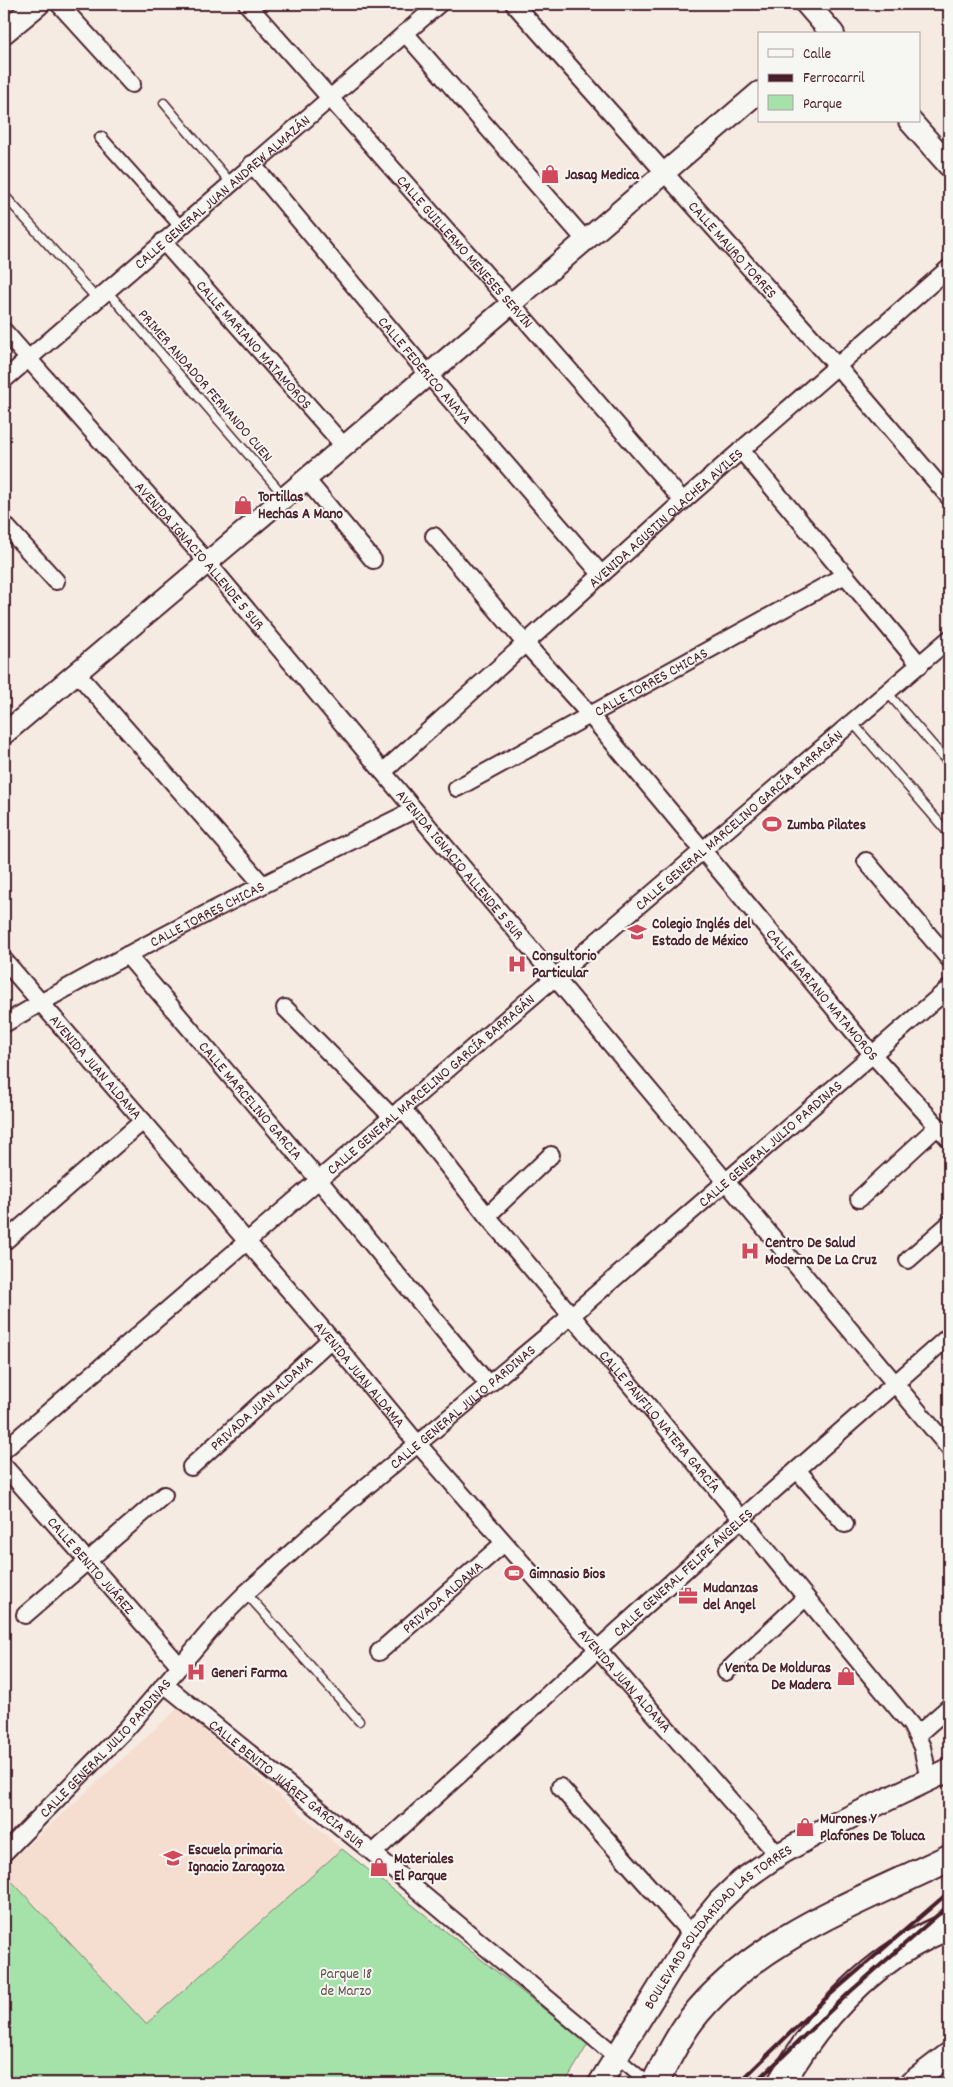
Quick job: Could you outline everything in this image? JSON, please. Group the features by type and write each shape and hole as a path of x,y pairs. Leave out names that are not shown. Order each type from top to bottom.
{"highway":[{"path":"655,2083 676,2043 691,2021 729,1980 752,1961 811,1925 949,1858"},
{"path":"781,2083 799,2053 841,1999 893,1955 926,1935 949,1926"}],"main road":[{"path":"4,32 38,4"},
{"path":"911,122 949,165"},
{"name":"BOULEVARD SOLIDARIDAD LAS TORRES","path":"600,2083 692,1936 720,1902 741,1882 778,1855 823,1830 949,1770"},
{"path":"911,2083 949,2054"}],"street":[{"path":"59,4 132,84"},
{"name":"CALLE GUILLERMO MENESES SERVÍN","path":"247,4 512,303 683,501"},
{"name":"CALLE GENERAL JUAN ANDREW ALMAZÁN","path":"4,380 439,4"},
{"name":"CALLE MAURO TORRES","path":"514,4 837,366 949,497"},
{"path":"405,33 586,240"},
{"path":"6,727 76,672 285,497 758,93"},
{"path":"102,138 180,226"},
{"name":"CALLE FEDERICO ANAYA","path":"252,164 428,374 602,574"},
{"name":"CALLE MARIANO MATAMOROS","path":"163,241 344,446"},
{"name":"AVENIDA AGUSTIN OLACHEA AVILES","path":"384,772 524,643 683,501 949,268"},
{"name":"AVENIDA IGNACIO ALLENDE 5 SUR","path":"4,331 207,562 949,1448"},
{"path":"741,450 920,665"},
{"path":"306,479 373,560"},
{"path":"4,524 56,581"},
{"name":"CALLE MARIANO MATAMOROS","path":"434,536 524,643 590,715 700,850 873,1055 949,1139"},
{"name":"CALLE TORRES CHICAS","path":"457,788 845,575"},
{"name":"CALLE GENERAL MARCELINO GARCÍA BARRAGÁN","path":"4,1450 318,1179 556,978 700,850 920,665 949,638"},
{"path":"76,672 262,884"},
{"name":"CALLE TORRES CHICAS","path":"4,1024 127,955 262,884 414,810"},
{"path":"866,861 949,959"},
{"name":"CALLE MARCELINO GARCIA","path":"127,955 318,1179 488,1384"},
{"name":"AVENIDA JUAN ALDAMA","path":"4,960 247,1241 504,1543 778,1855"},
{"name":"CALLE GENERAL JULIO PARDINAS","path":"4,1853 127,1728 246,1593 417,1442 572,1316 949,988"},
{"name":"CALLE PÁNFILO NATERA GARCÍA","path":"285,1008 397,1112 572,1316 904,1717 917,1736 929,1780"},
{"path":"4,1242 143,1120"},
{"path":"859,1199 938,1126"},
{"path":"487,1216 551,1155"},
{"path":"908,1260 949,1224"},
{"name":"CALLE GENERAL FELIPE ÁNGELES","path":"372,1853 740,1520 949,1336"},
{"name":"PRIVADA JUAN ALDAMA","path":"191,1467 331,1339"},
{"name":"CALLE BENITO JUÁREZ","path":"4,1466 180,1666"},
{"path":"797,1470 845,1524"},
{"path":"25,1615 164,1495"},
{"name":"PRIVADA ALDAMA","path":"379,1652 504,1543"},
{"path":"726,1672 805,1598"},
{"name":"CALLE BENITO JUÁREZ GARCIA SUR","path":"164,1684 372,1853 616,2056"},
{"path":"917,1736 949,1707"},
{"path":"560,1787 692,1936"},
{"path":"616,2056 648,2083"}],"lane":[{"path":"164,103 231,183"},
{"name":"PRIMER ANDADOR FERNANDO CUEN","path":"4,195 102,295 285,497"},
{"path":"887,692 949,764"},
{"path":"852,722 949,834"},
{"path":"246,1593 360,1721"}],"shaded area":[{"name":"Escuela primaria Ignacio Zaragoza","path":"178,1708 342,1849 146,2024 4,1873 4,1867"}],"green space":[{"name":"Parque 18 de Marzo","path":"342,1849 588,2044 565,2083 4,2083 4,1873 146,2024"}],"railway":[{"path":"739,2083 824,2000 949,1892"},
{"path":"755,2083 851,1991 949,1905"}],"place":[{"name":"Jasag Medica","path":"550,174"},
{"name":"Tortillas Hechas A Mano","path":"243,505"},
{"name":"Zumba Pilates","path":"772,824"},
{"name":"Colegio Inglés del Estado de México","path":"637,932"},
{"name":"Consultorio Particular","path":"517,964"},
{"name":"Centro De Salud Moderna De La Cruz","path":"750,1251"},
{"name":"Gimnasio Bios","path":"514,1573"},
{"name":"Mudanzas del Angel","path":"688,1596"},
{"name":"Generi Farma","path":"196,1672"},
{"name":"Venta De Molduras De Madera","path":"846,1676"},
{"name":"Murones Y Plafones De Toluca","path":"805,1827"},
{"name":"Escuela primaria Ignacio Zaragoza","path":"173,1858"},
{"name":"Materiales El Parque","path":"379,1867"}]}
